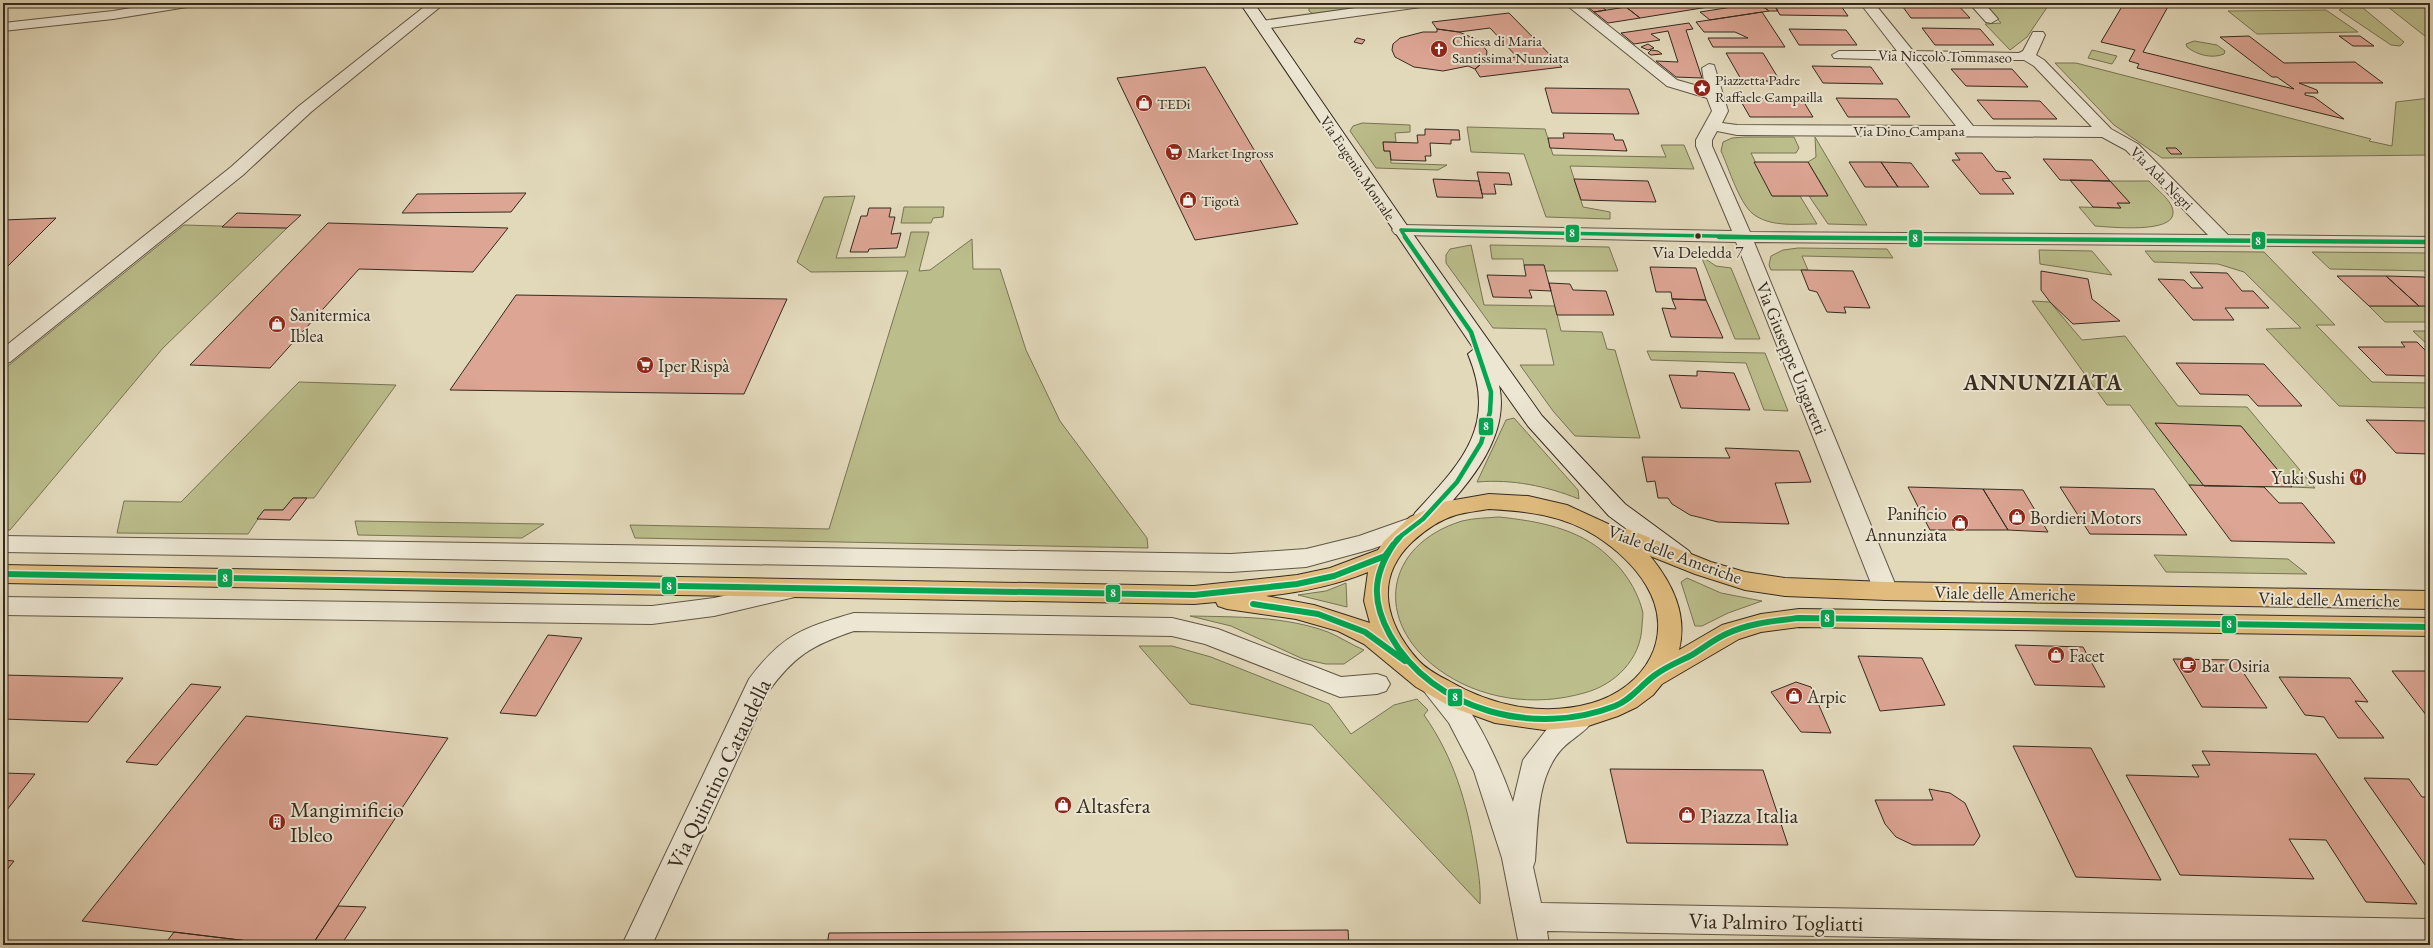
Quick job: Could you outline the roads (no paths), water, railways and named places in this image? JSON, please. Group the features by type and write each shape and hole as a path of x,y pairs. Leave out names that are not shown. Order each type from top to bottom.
{"main road":[{"path":"1194,595 1318,614 1364,632 1406,661 1432,685 1466,703 1504,716 1544,720 1582,717 1611,708 1636,694 1654,676 1668,651 1671,624 1665,596 1650,570 1624,544 1592,523 1558,510 1522,502 1486,501 1453,507 1418,522 1397,539 1385,556 1377,580 1377,607 1387,635 1406,661"},
{"name":"Viale delle Americhe","path":"1592,523 1689,563 1745,581 1785,587 1886,592 2430,600"},
{"path":"3,574 1194,595 1297,584 1334,576 1385,556"},
{"name":"Viale delle Americhe","path":"1654,676 1731,632 1761,623 1799,618 2430,627"}],"street":[{"path":"3,27 113,15 187,3"},
{"path":"3,358 237,171 305,109 438,3"},
{"name":"Via Eugenio Montale","path":"1247,3 1471,332 1535,421 1616,510"},
{"path":"1262,25 1421,3"},
{"path":"1571,3 1672,82 1714,95"},
{"path":"1867,3 1968,131"},
{"path":"1976,3 1991,19"},
{"name":"Via Niccolò Tommaseo","path":"1839,55 2027,56 2038,35"},
{"name":"Via Ada Negri","path":"2027,56 2039,63 2105,132 2132,147 2223,240"},
{"name":"Via Giuseppe Ungaretti","path":"1709,68 1714,95 1720,111 1704,140 1704,146 1743,237 1886,592"},
{"name":"Via Dino Campana","path":"1713,126 1737,130 2105,132"},
{"path":"1401,230 1743,237 2430,242"},
{"path":"3,544 1232,563 1306,558 1364,543 1418,522 1457,482 1481,443 1490,412 1490,392 1471,332"},
{"path":"1616,510 1650,570"},
{"path":"1616,510 1689,563"},
{"path":"3,606 652,615 714,607 803,587"},
{"name":"Via Quintino Cataudella","path":"637,945 741,719 758,686 779,658 824,631 854,622 1172,627 1210,636 1340,687 1377,684"},
{"path":"1432,685 1461,718 1477,748 1520,868 1532,931"},
{"path":"1520,868 1526,805 1537,760 1556,736 1582,717"},
{"name":"Via Palmiro Togliatti","path":"1532,931 2430,933"}],"place":[{"name":"Chiesa di Maria Santissima Nunziata","path":"1439,49"},
{"name":"Piazzetta Padre Raffaele Campailla","path":"1702,88"},
{"name":"TEDi","path":"1144,103"},
{"name":"Market Ingross","path":"1174,152"},
{"name":"Tigotà","path":"1188,200"},
{"name":"Via Deledda 7","path":"1698,236"},
{"name":"Sanitermica Iblea","path":"277,324"},
{"name":"Iper Rispà","path":"645,365"},
{"name":"Yuki Sushi","path":"2358,477"},
{"name":"Bordieri Motors","path":"2017,517"},
{"name":"Panificio Annunziata","path":"1960,523"},
{"name":"Facet","path":"2056,655"},
{"name":"Bar Osiria","path":"2188,665"},
{"name":"Arpic","path":"1794,696"},
{"name":"Altasfera","path":"1063,805"},
{"name":"Piazza Italia","path":"1687,815"},
{"name":"Mangimificio Ibleo","path":"277,822"}],"district":[{"name":"ANNUNZIATA","path":"2043,382"}]}
